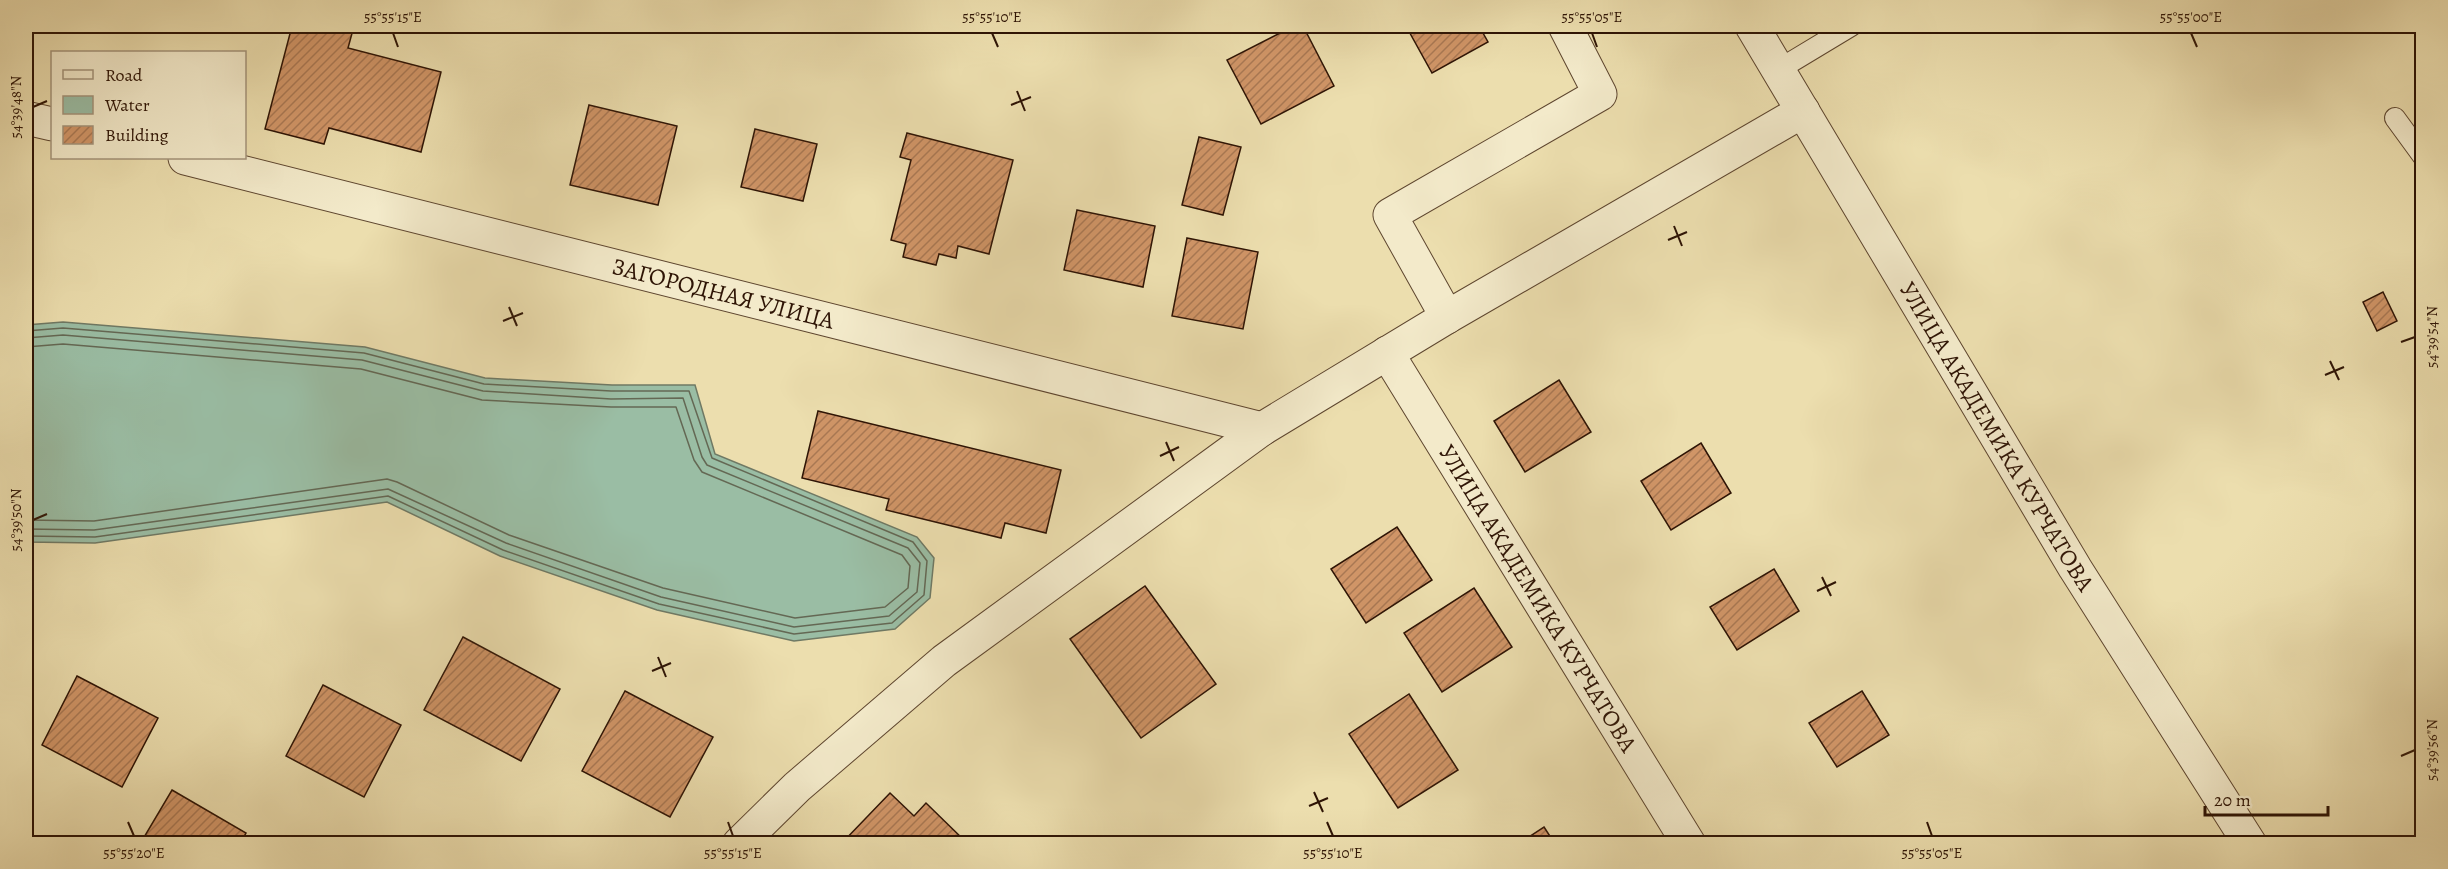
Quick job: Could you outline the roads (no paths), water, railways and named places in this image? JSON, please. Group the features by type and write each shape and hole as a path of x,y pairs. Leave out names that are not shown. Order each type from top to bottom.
{"street":[{"path":"1447,317 1390,215 1600,94 1565,26"},
{"name":"УЛИЦА АКАДЕМИКА КУРЧАТОВА","path":"1752,26 2074,568 2250,843"},
{"path":"739,843 797,787 944,661 1262,429 1447,317 1803,111"},
{"path":"26,118 51,124"},
{"name":"ЗАГОРОДНАЯ УЛИЦА","path":"190,159 1262,429"},
{"name":"УЛИЦА АКАДЕМИКА КУРЧАТОВА","path":"1387,353 1689,843"}],"lane":[{"path":"1778,70 1851,26"},
{"path":"2395,118 2422,155"}],"water":[{"path":"63,322 365,347 485,378 612,385 695,385 715,454 917,537 934,558 930,598 895,629 794,641 657,610 500,556 387,502 95,543 26,542 26,325"}]}
